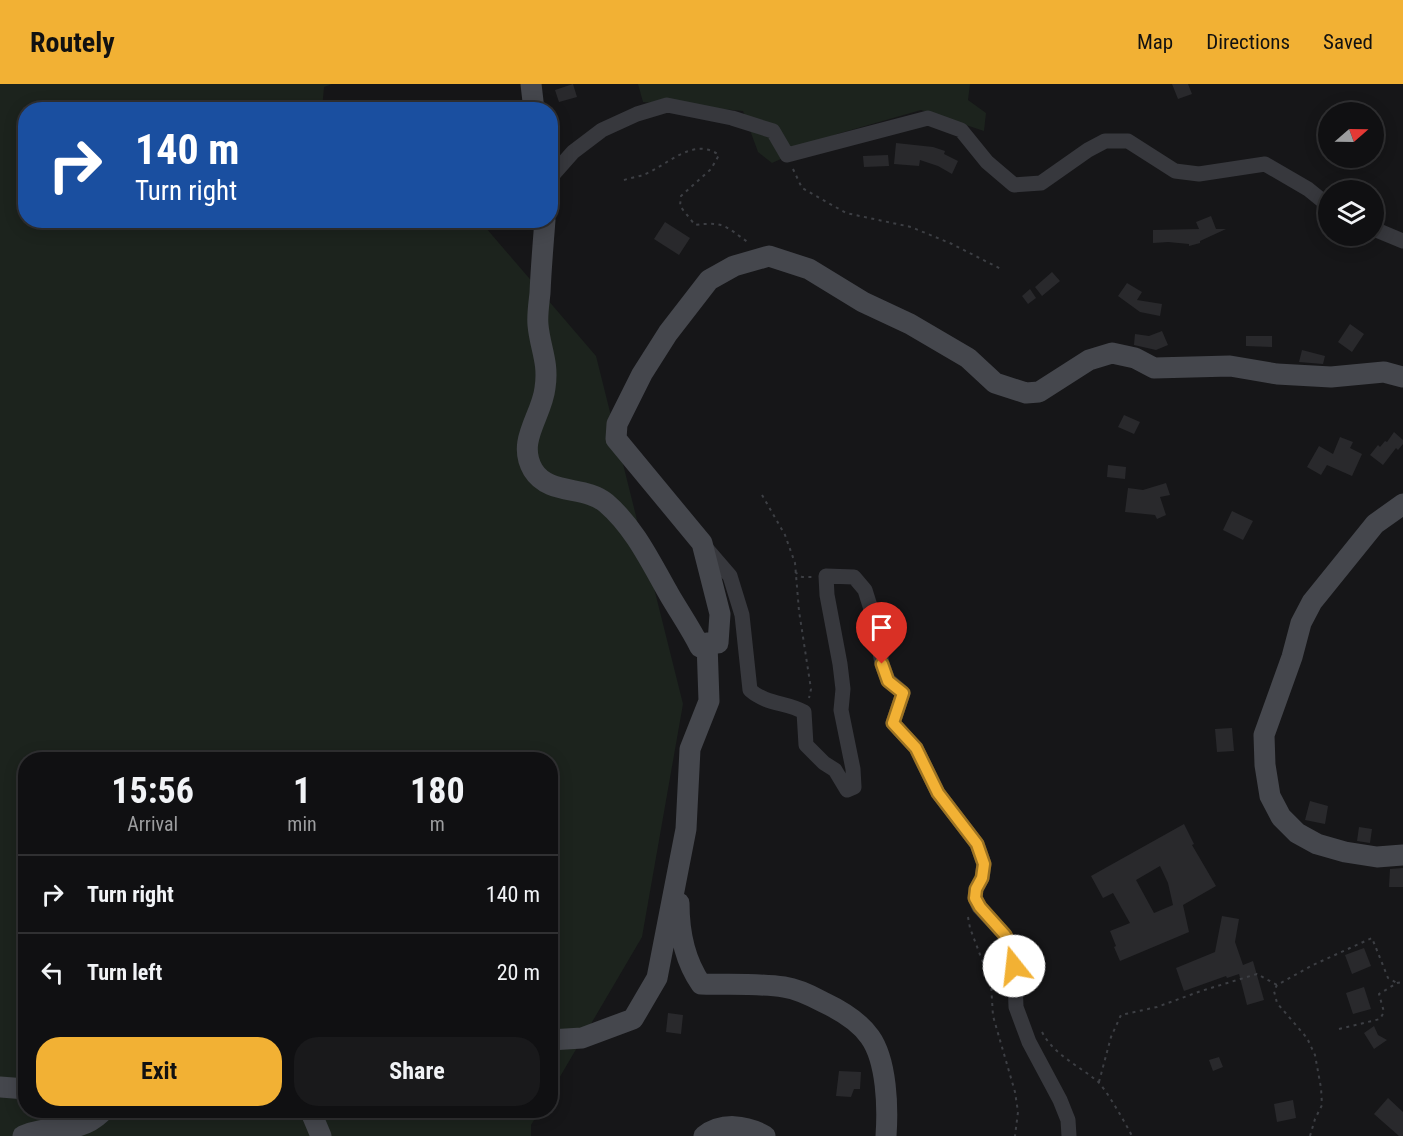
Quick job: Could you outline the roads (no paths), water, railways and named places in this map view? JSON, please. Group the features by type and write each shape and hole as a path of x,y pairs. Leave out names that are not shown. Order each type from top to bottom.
{"main road":[{"path":"531,84 533,102"},
{"path":"544,228 538,325 547,364 542,403 528,432 528,456 534,470 544,482 559,488 590,494 604,502 632,530 690,625 700,647 707,643 718,643 720,614 702,543 674,507 625,452 616,439 616,424 642,374 668,333 709,280 734,266 769,256 809,268 862,302 910,324 968,358 995,383 1026,393 1039,392 1089,360 1112,353 1135,358 1154,368 1230,366 1277,374 1331,376 1384,372 1403,377"},
{"path":"1403,504 1375,524 1312,602 1301,623 1292,657 1264,735 1265,765 1270,796 1281,818 1297,833 1317,844 1345,852 1377,857 1403,855"},
{"path":"558,1040 582,1038 633,1019 657,978 686,829 690,749 709,701 707,643"},
{"path":"679,866 679,922 691,970 701,984 787,987 806,993 842,1011 870,1038 883,1068 888,1110 886,1136"},
{"path":"0,1087 18,1088"},
{"path":"23,1136 41,1130 80,1128 92,1123 96,1118"},
{"path":"313,1118 321,1136"},
{"path":"705,1136 719,1126 738,1127 765,1136"}],"street":[{"path":"558,169 573,152 602,130 637,114 667,105 732,118 772,131 787,155 928,118 961,129 987,162 1014,186 1041,183 1088,150 1105,141 1128,141 1175,171 1199,174 1265,164 1318,197"},
{"path":"1384,233 1403,242"},
{"path":"702,543 730,576 742,615 750,690 759,698 782,705 795,706 804,712 806,745 824,763 835,770 847,790 854,787 853,769 841,710 843,688 827,595 826,576 854,577 865,591 888,681 903,693 893,723 916,748 938,793 977,844 984,864 975,898 1005,935 1014,952 1016,1007 1029,1042 1060,1100 1068,1120 1069,1136"}]}
